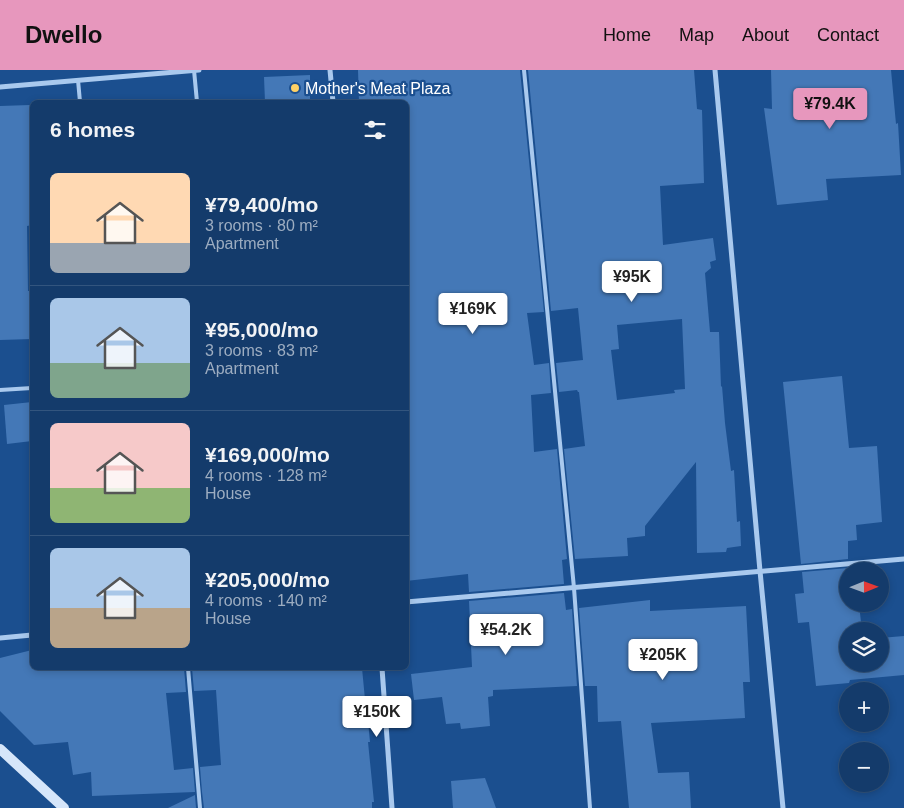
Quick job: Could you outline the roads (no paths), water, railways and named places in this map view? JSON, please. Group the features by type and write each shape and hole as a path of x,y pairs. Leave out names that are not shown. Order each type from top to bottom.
{"street":[{"path":"0,87 135,73 199,70"},
{"path":"330,70 333,100"},
{"path":"715,70 783,808"},
{"path":"409,602 904,559"},
{"path":"0,638 30,635"},
{"path":"382,670 392,808"},
{"path":"0,749 64,808"}],"lane":[{"path":"194,70 197,100"},
{"path":"524,70 574,588 590,808"},
{"path":"78,80 80,100"},
{"path":"0,390 30,388"},
{"path":"188,670 200,808"}],"place":[{"name":"Mother's Meat Plaza","path":"295,88"}]}
